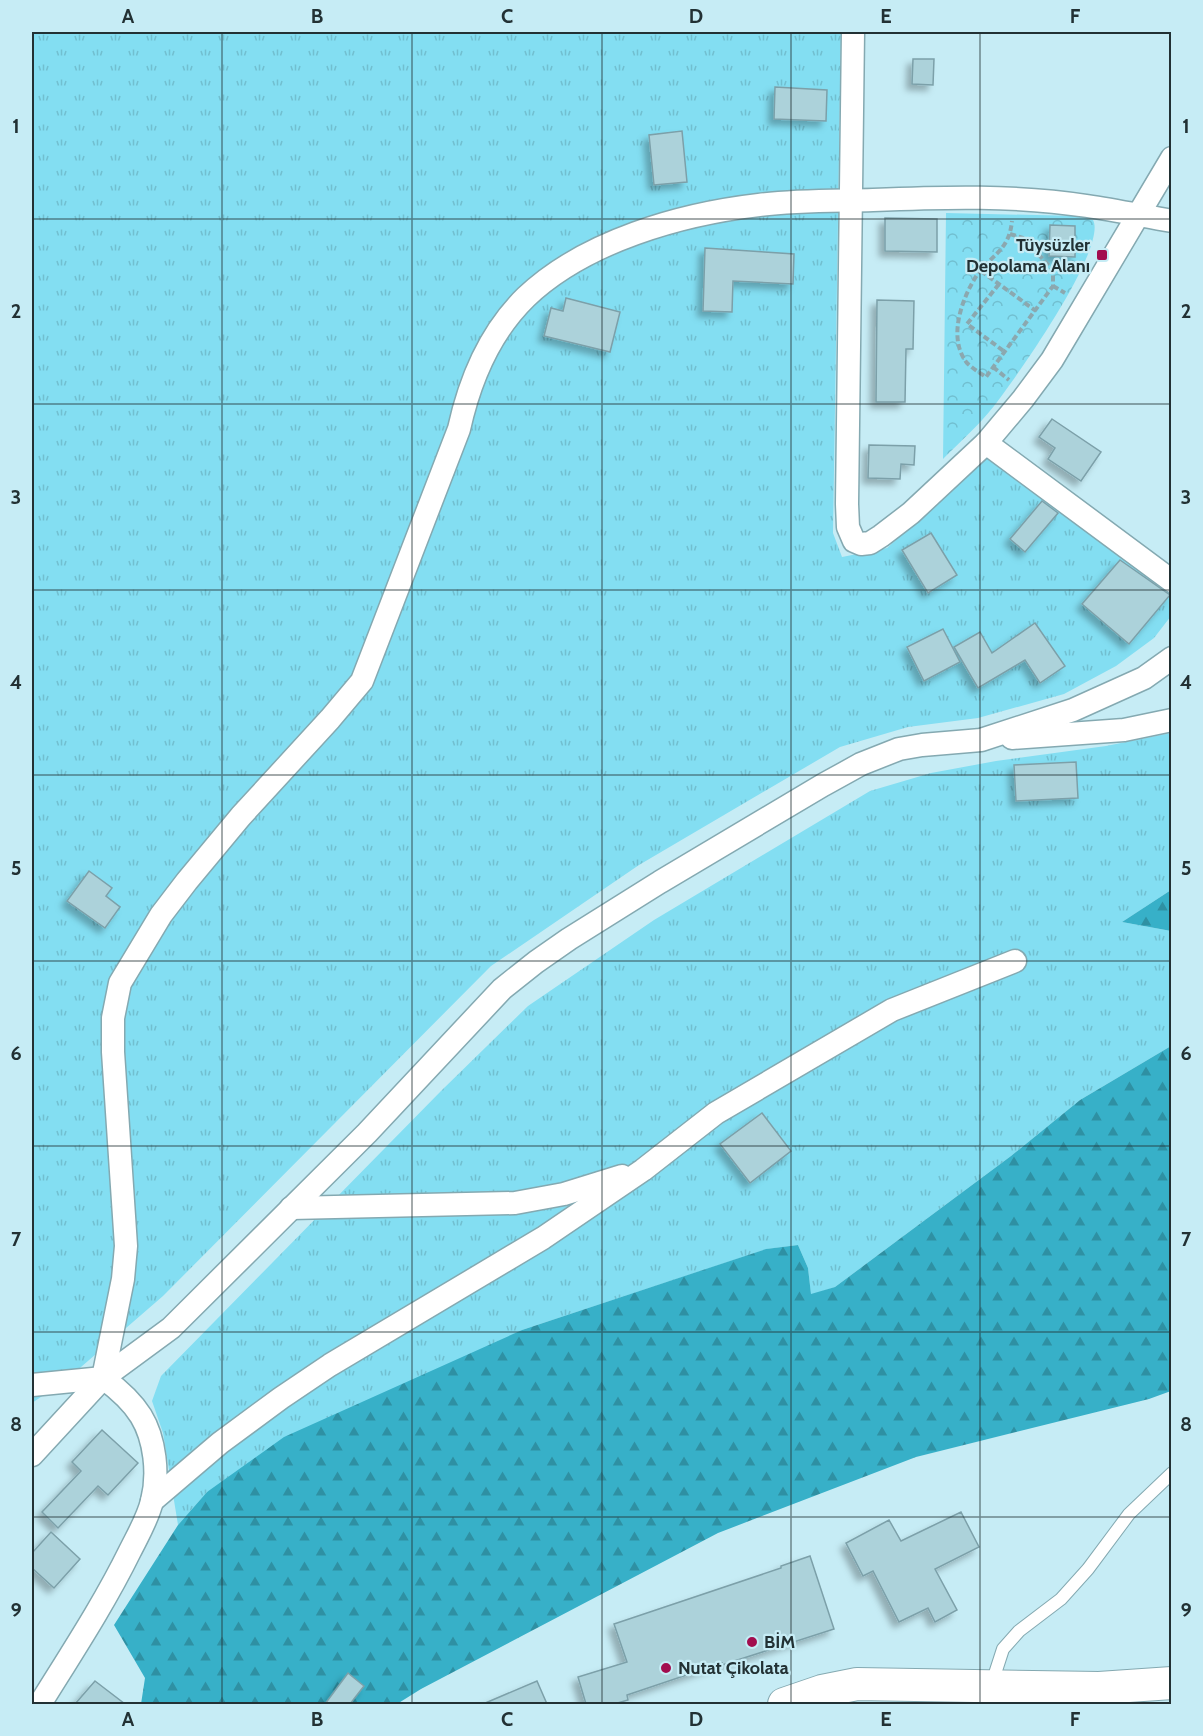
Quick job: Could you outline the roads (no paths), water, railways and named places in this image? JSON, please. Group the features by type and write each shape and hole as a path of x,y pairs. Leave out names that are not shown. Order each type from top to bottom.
{"main road":[{"path":"784,1704 822,1691 857,1684 990,1687 1068,1696 1172,1683"}],"street":[{"path":"853,32 847,504 848,527 854,541 861,544 870,543 911,513 986,443 1023,399 1052,360 1172,158"},
{"path":"103,1378 123,1279 126,1246 113,1052 114,1018 120,983 161,915 187,881 241,816 362,681 459,429 476,369 506,320 527,297 580,258 622,240 666,224 713,212 762,204 932,197 1013,200 1086,206 1172,221"},
{"path":"986,443 1172,581"},
{"path":"981,740 1073,710 1144,678 1172,658"},
{"path":"32,1455 103,1378 171,1328 367,1133 502,989 561,944 823,785 861,764 899,749 981,740 1124,730 1172,720"},
{"path":"152,1501 220,1443 280,1398 330,1365 543,1238 643,1170 717,1113 892,1010 1015,961"},
{"path":"291,1208 515,1203 564,1194 643,1170"},
{"path":"32,1385 103,1378 127,1397 142,1418 153,1455 155,1472 152,1501 139,1534 114,1584 40,1704"}],"lane":[{"path":"990,1687 1003,1649 1019,1631 1061,1599 1088,1569 1129,1514 1172,1473"}],"place":[{"name":"Tüysüzler Depolama Alanı","path":"1102,255"},
{"name":"BİM","path":"752,1642"},
{"name":"Nutat Çikolata","path":"666,1668"}]}
